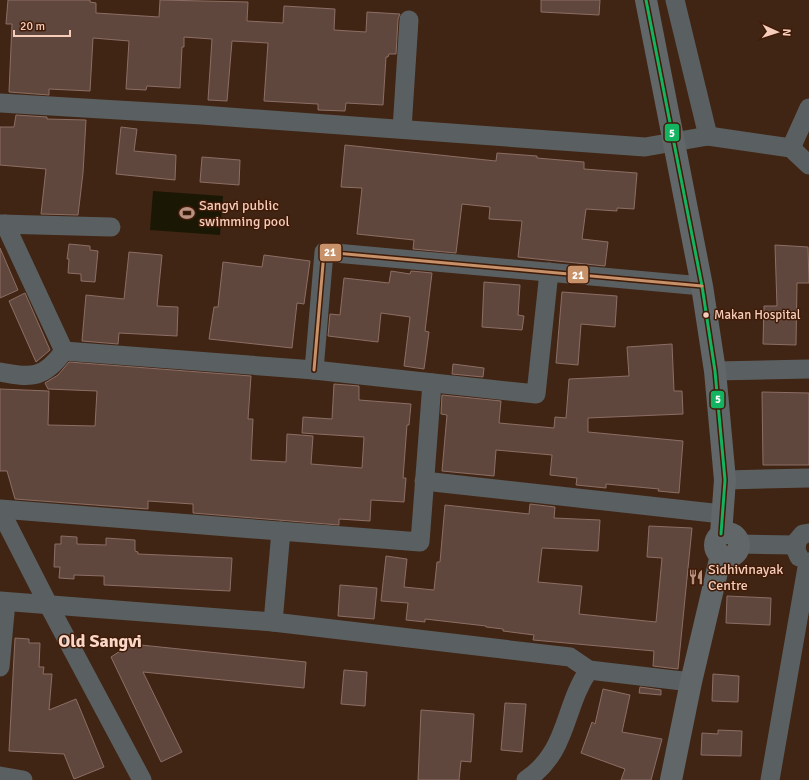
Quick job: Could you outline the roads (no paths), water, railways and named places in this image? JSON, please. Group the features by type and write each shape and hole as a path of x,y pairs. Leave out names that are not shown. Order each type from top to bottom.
{"main road":[{"path":"646,0 702,286 715,371 725,480 726,537 691,682 674,779"}],"street":[{"path":"675,0 708,136"},
{"path":"402,129 409,20"},
{"path":"0,103 202,115 645,148 674,141 708,136 791,148 809,165"},
{"path":"791,148 809,108"},
{"path":"64,351 2,224 111,227"},
{"path":"314,370 324,252 702,286"},
{"path":"64,351 314,370 536,394 549,272"},
{"path":"0,372 16,375 35,375 55,364 64,351"},
{"path":"715,371 809,369"},
{"path":"0,510 420,542 432,383"},
{"path":"725,480 809,478"},
{"path":"424,482 726,537 802,539 797,555 809,562 770,780"},
{"path":"0,510 48,604 142,780"},
{"path":"273,622 281,531"},
{"path":"0,667 3,601 273,622 570,657 589,670 691,682"},
{"path":"526,780 535,774 553,752 566,726 580,683 589,670"},
{"path":"0,776 23,780"}],"place":[{"name":"Sangvi public swimming pool","path":"187,213"},
{"name":"Makan Hospital","path":"706,315"},
{"name":"Sidhivinayak Centre","path":"696,577"}],"district":[{"name":"Old Sangvi","path":"100,641"}]}
